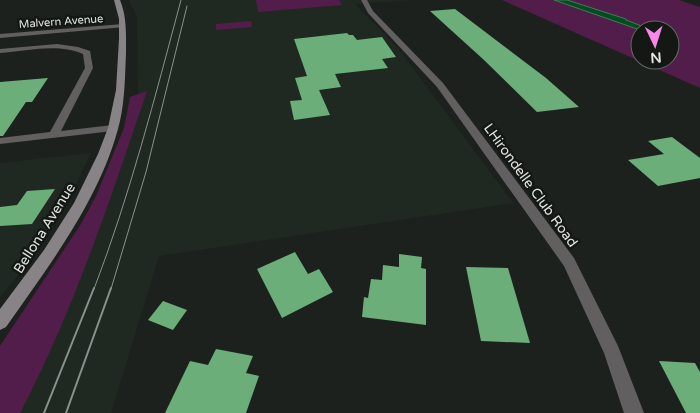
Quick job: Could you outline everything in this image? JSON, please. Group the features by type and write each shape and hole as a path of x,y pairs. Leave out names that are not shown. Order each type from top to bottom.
{"main road":[{"name":"Bellona Avenue","path":"1,319 75,212 113,128 119,98 123,26 123,16 117,0"}],"street":[{"name":"LHirondelle Club Road","path":"364,0 370,12 440,85 569,262 612,352 634,413"},
{"name":"Malvern Avenue","path":"0,36 123,26"},
{"path":"0,50 65,47 80,49 87,53 89,68 54,135"},
{"path":"0,141 113,128"}],"shaded area":[{"path":"129,0 410,0 355,4 398,48 513,203 159,256 111,413 0,413 85,230 138,98 137,17"},
{"path":"256,0 339,0 342,5 258,12"},
{"path":"502,0 679,0 700,7 700,88 660,70 680,70 680,20 630,20 630,57"},
{"path":"554,0 567,0 626,19 630,22 630,27"},
{"path":"251,21 252,27 216,30 216,24"},
{"path":"147,91 90,254 57,335 20,413 0,413 0,346 81,224 96,196 124,128 130,97"},
{"path":"91,153 68,200 17,276 0,297 0,163"}],"building":[{"path":"455,9 546,78 579,107 537,112 430,11"},
{"path":"347,33 353,35 357,40 382,37 396,57 382,59 388,68 335,74 341,87 319,90 330,115 294,120 290,101 302,100 295,78 307,76 294,39"},
{"path":"48,78 32,102 26,102 3,136 0,136 0,82"},
{"path":"672,137 700,158 700,178 658,186 628,160 664,154 648,141"},
{"path":"55,189 32,224 0,226 0,207 17,205 27,191"},
{"path":"295,252 308,274 319,269 333,292 282,318 257,269"},
{"path":"399,254 422,257 421,268 426,269 426,325 362,317 364,297 368,298 371,279 382,280 383,265 399,267"},
{"path":"466,267 508,268 530,343 481,341"},
{"path":"163,301 187,310 173,330 148,320"},
{"path":"216,349 253,356 246,373 259,376 246,413 165,413 190,361 208,365"},
{"path":"659,361 695,363 700,372 700,413 686,413"}],"tram line":[{"path":"94,289 119,218 152,109 181,0"},
{"path":"111,289 146,172 187,6"},
{"path":"44,413 94,288"},
{"path":"66,413 111,288"}]}
